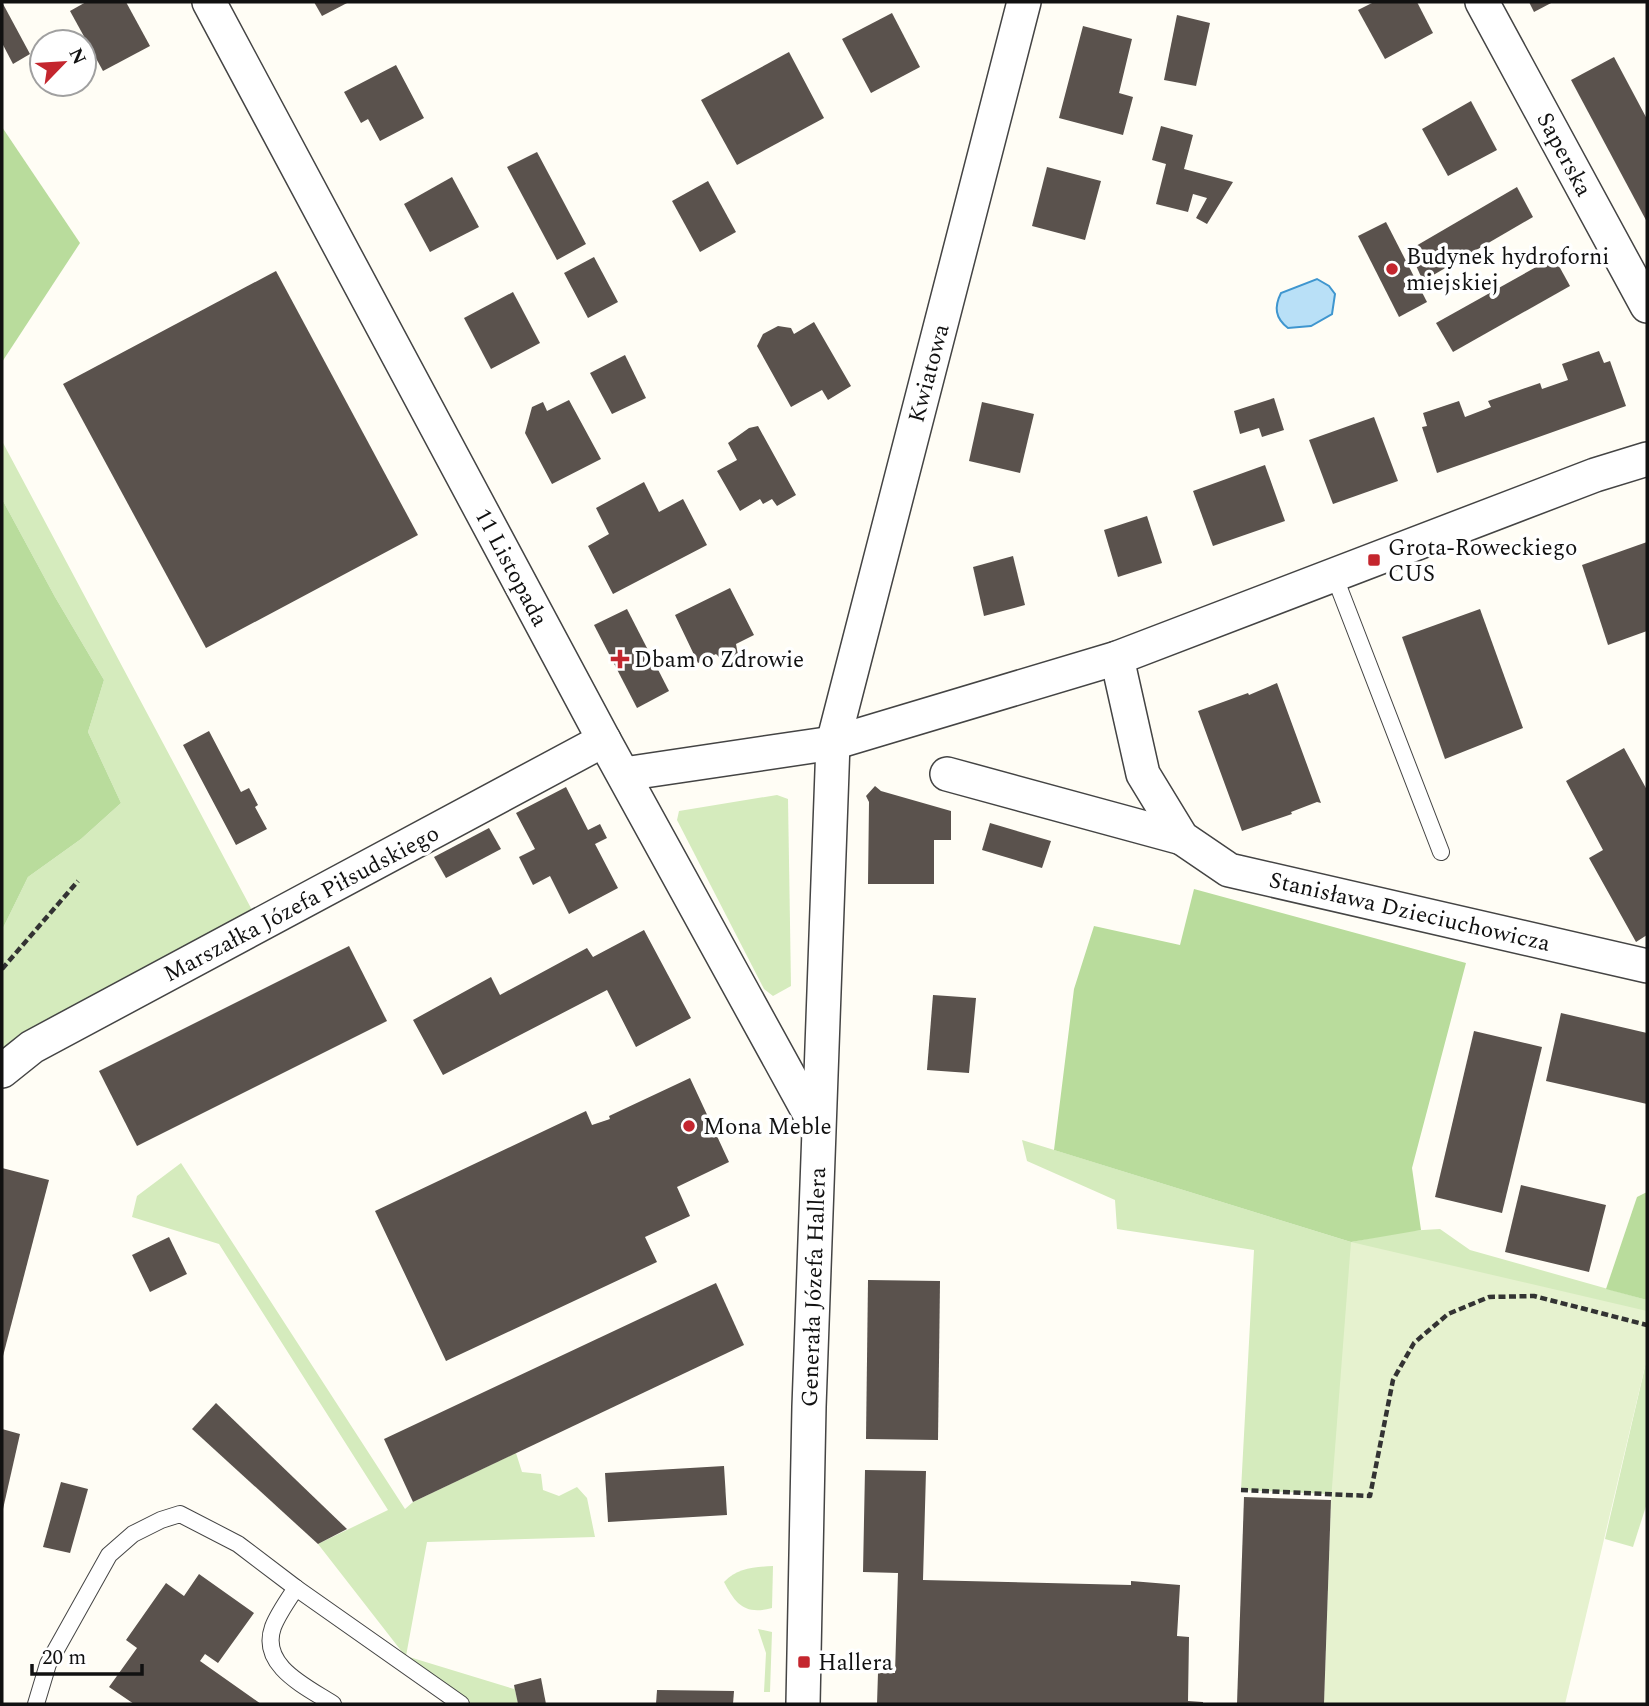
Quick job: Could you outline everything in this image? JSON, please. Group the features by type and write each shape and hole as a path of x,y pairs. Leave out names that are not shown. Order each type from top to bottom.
{"street":[{"name":"11 Listopada","path":"209,2 604,740 818,1129"},
{"name":"Kwiatowa","path":"833,743 1024,2"},
{"name":"Saperska","path":"1482,2 1647,306"},
{"path":"624,774 833,743 1117,658 1595,475 1647,459"},
{"name":"Stanisława Dzieciuchowicza","path":"1117,658 1143,774 1182,838"},
{"name":"Marszałka Józefa Piłsudskiego","path":"2,1071 32,1047 604,740"},
{"name":"Generała Józefa Hallera","path":"803,1704 808,1407 833,743"},
{"name":"Stanisława Dzieciuchowicza","path":"947,774 1182,838 1229,870 1647,965"}],"lane":[{"path":"1334,575 1441,852"},
{"path":"36,1704 48,1664 109,1555 132,1534 180,1514 237,1544 461,1704"},
{"path":"296,1588 273,1625 270,1638 272,1651 278,1664 288,1674 333,1704"}],"path":[{"path":"2,969 78,881"},
{"path":"1241,1490 1370,1496 1393,1380 1414,1343 1448,1314 1489,1297 1534,1296 1647,1325"}],"green space":[{"path":"2,127 80,243 2,362"},
{"path":"2,441 260,925 2,1071 2,930 28,877 81,839 121,803 88,732 104,680 2,499"},
{"path":"2,499 104,680 88,732 121,803 81,839 28,877 2,930"},
{"path":"777,795 788,799 791,986 773,996 764,989 677,820 679,811"},
{"path":"1194,889 1466,963 1412,1168 1421,1230 1351,1242 1054,1150 1074,989 1094,926 1180,945"},
{"path":"1022,1140 1351,1242 1406,1231 1440,1229 1470,1250 1647,1300 1647,1325 1370,1496 1241,1490 1254,1250 1117,1229 1115,1200 1027,1161"},
{"path":"181,1163 405,1509 413,1502 516,1453 522,1472 541,1474 543,1490 559,1496 577,1487 587,1498 595,1537 427,1542 406,1656 514,1689 514,1685 518,1704 472,1704 406,1657 318,1544 388,1510 219,1244 132,1217 137,1196"},
{"path":"1647,1192 1647,1300 1606,1289 1637,1197"},
{"path":"1351,1242 1647,1311 1647,1358 1565,1704 1324,1704 1331,1500"},
{"path":"1647,1358 1647,1503 1633,1547 1605,1539"},
{"path":"773,1566 772,1608 755,1610 742,1606 724,1582 740,1571"},
{"path":"758,1629 772,1632 770,1692 764,1692 766,1653"}],"water":[{"path":"1317,279 1329,286 1335,294 1332,314 1311,326 1288,328 1277,312 1281,293"}],"building":[{"path":"2,2 28,50 28,55 13,64 2,43"},
{"path":"86,2 126,2 150,46 103,71 98,62 98,28 79,28 70,11"},
{"path":"314,2 349,2 322,16"},
{"path":"1374,2 1417,2 1433,33 1385,59 1358,10"},
{"path":"1529,2 1553,2 1534,12"},
{"path":"892,13 920,67 871,93 842,39"},
{"path":"1177,15 1210,23 1196,86 1164,80"},
{"path":"1083,26 1132,39 1119,93 1133,97 1123,135 1059,118"},
{"path":"789,52 824,118 737,165 701,100"},
{"path":"1614,57 1647,119 1647,222 1571,80"},
{"path":"396,65 424,118 380,141 368,119 361,123 344,92"},
{"path":"1471,101 1497,150 1448,176 1422,129"},
{"path":"1161,126 1193,135 1184,169 1233,182 1207,224 1196,218 1207,198 1193,194 1188,212 1156,204 1166,164 1152,160"},
{"path":"537,152 586,244 557,260 507,167"},
{"path":"1047,167 1101,181 1085,240 1032,226"},
{"path":"452,177 479,227 430,252 404,204"},
{"path":"708,181 736,232 700,252 672,201"},
{"path":"1517,187 1533,217 1423,281 1409,250"},
{"name":"Budynek hydroforni miejskiej","path":"1386,222 1427,302 1399,317 1358,236"},
{"path":"594,257 618,302 588,318 564,273"},
{"path":"1554,257 1570,286 1453,352 1436,323"},
{"path":"276,271 418,535 206,648 63,384"},
{"path":"513,292 540,343 491,369 464,318"},
{"path":"814,322 851,386 828,400 822,390 791,407 757,346 763,334 778,326 791,328 794,334"},
{"path":"1599,351 1604,363 1610,361 1626,406 1437,473 1422,427 1427,426 1423,413 1459,401 1465,417 1491,407 1488,401 1540,383 1542,389 1568,380 1562,364"},
{"path":"625,355 646,398 612,414 590,373"},
{"path":"1274,398 1284,430 1262,437 1259,428 1240,434 1234,411"},
{"path":"569,400 601,459 552,484 525,433 532,407 543,402 547,411"},
{"path":"982,402 1034,414 1020,473 969,461"},
{"path":"1374,417 1398,481 1333,504 1309,440"},
{"path":"758,426 796,495 777,506 772,499 763,504 760,499 740,511 717,471 737,460 728,443 749,428"},
{"path":"1265,465 1285,521 1213,546 1193,491"},
{"path":"644,482 659,512 683,499 707,545 613,594 588,546 609,534 596,508"},
{"path":"1147,516 1162,563 1118,577 1104,530"},
{"path":"1647,542 1647,631 1608,645 1582,565"},
{"path":"1013,556 1025,605 984,616 973,567"},
{"path":"730,588 754,635 736,644 738,655 724,662 716,654 698,663 675,615"},
{"path":"627,609 669,691 637,708 594,625"},
{"path":"1480,609 1523,728 1445,759 1402,637"},
{"path":"1277,683 1321,803 1317,802 1291,812 1292,814 1242,831 1198,711"},
{"path":"209,731 241,792 249,788 258,805 255,807 267,829 236,845 183,745"},
{"path":"1624,748 1647,790 1647,935 1636,942 1589,858 1603,850 1566,781"},
{"path":"875,786 881,791 951,811 951,840 934,840 934,884 868,884 869,802 866,796"},
{"path":"566,787 588,830 600,824 607,838 595,844 618,888 569,914 550,876 533,885 519,857 535,849 516,813"},
{"path":"990,823 1051,841 1042,868 982,850"},
{"path":"489,828 501,849 446,878 434,857"},
{"path":"644,930 691,1018 636,1047 607,990 443,1075 413,1020 491,977 500,995 587,948 593,957"},
{"path":"349,946 387,1021 137,1146 99,1071"},
{"path":"933,995 976,998 969,1073 927,1070"},
{"path":"1561,1013 1647,1033 1647,1104 1546,1081"},
{"path":"1474,1031 1542,1047 1502,1213 1435,1197"},
{"path":"690,1078 729,1162 677,1187 690,1216 645,1237 657,1262 446,1361 375,1211 586,1111 592,1125 610,1119 609,1116"},
{"path":"2,1168 49,1180 3,1356 2,1356"},
{"path":"1521,1185 1606,1205 1589,1272 1505,1252"},
{"path":"169,1237 187,1274 150,1292 132,1255"},
{"path":"868,1280 940,1281 938,1440 866,1439"},
{"path":"716,1283 744,1345 413,1502 384,1439"},
{"path":"216,1403 347,1529 318,1544 192,1429"},
{"path":"2,1429 20,1434 3,1509 2,1509"},
{"path":"724,1466 727,1515 608,1522 605,1473"},
{"path":"865,1470 926,1471 923,1580 1131,1585 1131,1581 1180,1585 1177,1636 1189,1637 1188,1701 1203,1704 877,1704 878,1673 895,1673 898,1573 863,1572"},
{"path":"61,1482 88,1489 70,1553 43,1547"},
{"path":"1244,1497 1331,1500 1324,1704 1237,1704"},
{"path":"199,1574 254,1613 218,1663 205,1654 200,1661 261,1704 134,1704 109,1687 137,1648 126,1640 166,1583 184,1596"},
{"path":"541,1678 546,1704 518,1704 514,1685"},
{"path":"657,1690 734,1691 733,1704 656,1704"}],"place":[{"name":"Budynek hydroforni miejskiej","path":"1392,269"},
{"name":"Grota-Roweckiego CUS","path":"1374,560"},
{"name":"Dbam o Zdrowie","path":"620,659"},
{"name":"Mona Meble","path":"689,1126"},
{"name":"Hallera","path":"804,1662"}]}
